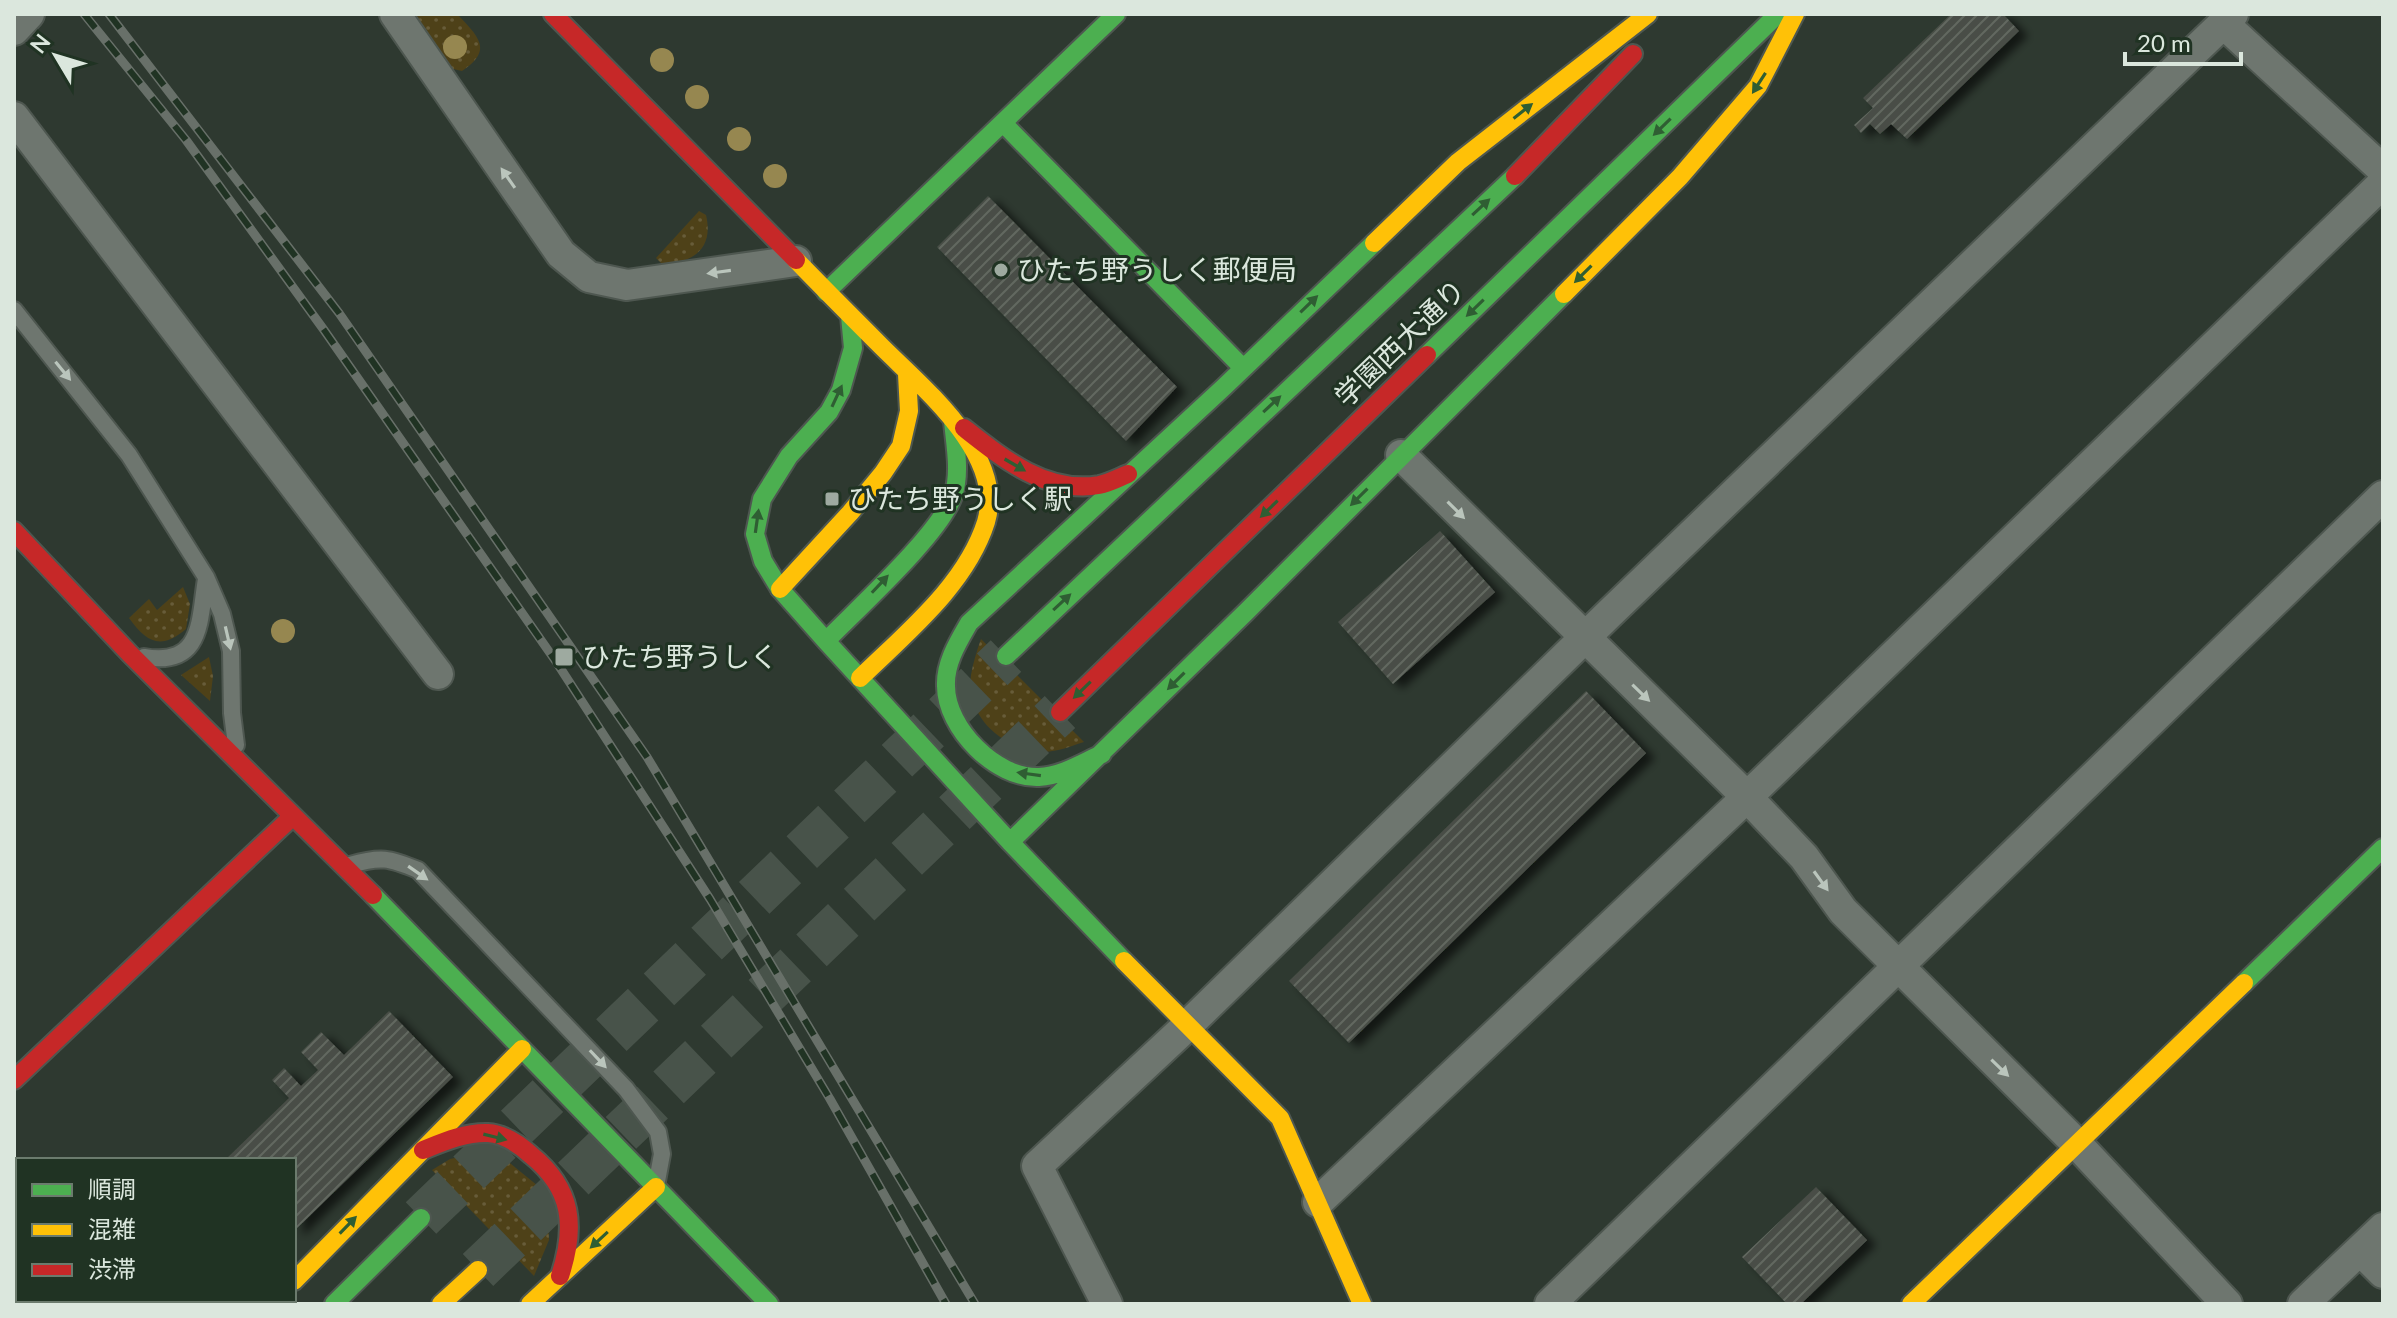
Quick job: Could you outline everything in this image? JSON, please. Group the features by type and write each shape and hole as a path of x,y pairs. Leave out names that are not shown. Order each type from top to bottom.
{"street":[{"path":"14,30 29,14"},
{"path":"395,14 561,254 589,277 627,285 796,261"},
{"path":"553,14 907,374 953,419 999,456 1038,478 1073,487 1100,485 1130,473"},
{"path":"826,292 1116,14"},
{"name":"学園西大通り","path":"1060,712 1778,14"},
{"path":"1010,842 1680,177 1758,86 1795,14"},
{"path":"1107,1304 1037,1166 1187,1026 2228,19 2383,170"},
{"path":"1102,754 1050,777 1019,774 989,758 964,735 946,696 949,659 969,623 1243,368 1458,162 1655,20"},
{"name":"学園西大通り","path":"1006,656 1522,169 1655,20"},
{"path":"14,117 438,674"},
{"path":"1004,124 1243,368"},
{"path":"1318,1202 1747,797 2383,183"},
{"path":"850,316 853,348 841,390 829,412 770,482 757,517 757,546 780,589 826,641 1010,842 1280,1118 1362,1304"},
{"path":"780,589 850,513 901,446 909,411 907,374"},
{"path":"826,641 937,522 953,498 953,419"},
{"path":"860,678 962,570 979,543 989,497 982,465 953,419"},
{"path":"1401,455 1747,797 1804,857 1843,911 2077,1144 2227,1304"},
{"path":"1550,1304 2383,496"},
{"path":"14,531 130,654 345,867 769,1304"},
{"path":"14,1080 293,816"},
{"path":"1911,1304 2383,848"},
{"path":"296,1279 522,1049"},
{"path":"421,1151 460,1136 492,1133 521,1146 543,1162 558,1180 567,1200 570,1251 560,1276"},
{"path":"530,1304 656,1187"},
{"path":"334,1304 421,1218"},
{"path":"2303,1304 2383,1228"},
{"path":"2360,1250 2383,1273"},
{"path":"441,1304 478,1270"}],"lane":[{"path":"14,310 129,455 206,577 222,614 231,651 232,713 238,759"},
{"path":"130,654 167,659 182,653 197,640 206,577"},
{"path":"345,867 371,859 389,858 418,870 626,1089 642,1110 658,1132 662,1154 656,1187"}],"shaded area":[{"path":"405,14 457,14 476,36 480,50 478,56 462,71 449,68"},
{"path":"699,211 706,215 708,227 704,245 692,257 662,264 656,258"},
{"path":"183,587 190,604 186,629 177,636 155,641 142,633 129,618 149,599 157,610"},
{"path":"981,639 1084,742 1042,752 1009,742 987,726 979,715 971,690 972,670"},
{"path":"209,657 213,676 210,701 181,675"},
{"path":"479,1153 505,1159 538,1186 548,1216 549,1240 534,1276 432,1170 450,1159"}],"building":[{"path":"1951,14 2003,14 2019,31 1907,139 1891,124 1880,134 1870,124 1861,133 1854,125 1873,108 1863,98"},
{"path":"988,196 1177,387 1126,441 937,247"},
{"path":"1440,531 1495,592 1393,684 1338,622"},
{"path":"1586,691 1646,753 1349,1043 1289,981"},
{"path":"389,1011 453,1077 296,1229 296,1158 227,1158 289,1098 272,1080 284,1068 301,1086 318,1070 301,1052 321,1032 344,1055"},
{"path":"1816,1187 1867,1240 1801,1304 1787,1304 1742,1257"},
{"path":"149,1302 151,1304 86,1304"}],"tunnel":[{"path":"421,1218 1006,656"},
{"path":"478,1270 1060,712"}],"railway":[{"path":"84,14 186,140 324,330 557,663 710,899 830,1099 946,1304"},
{"path":"109,14 339,313 647,757 975,1304"}],"traffic: fast":[{"path":"826,292 1116,14"},
{"path":"1427,355 1778,14"},
{"path":"1004,124 1243,368"},
{"path":"1006,656 1515,176"},
{"path":"1102,754 1064,772 1039,777 1006,770 991,760 964,734 948,702 946,686 953,653 969,623 1374,243"},
{"path":"1010,842 1245,613 1564,294"},
{"path":"850,316 853,348 841,390 829,412 789,456 762,499 755,534 763,561 780,589 826,641 1124,961"},
{"path":"826,641 915,550 945,512 957,478 953,421"},
{"path":"2244,983 2383,848"},
{"path":"373,895 769,1304"},
{"path":"334,1304 421,1218"}],"traffic: slow":[{"path":"1374,243 1458,162 1648,14"},
{"path":"1564,294 1680,177 1758,86 1795,14"},
{"path":"796,260 957,425 973,448 984,472 989,497 986,522 964,567 933,607 860,678"},
{"path":"780,589 850,513 901,446 909,411 907,374"},
{"path":"1124,961 1280,1118 1362,1304"},
{"path":"1911,1304 2244,983"},
{"path":"296,1279 522,1049"},
{"path":"530,1304 656,1187"},
{"path":"441,1304 478,1270"}],"traffic: jam":[{"path":"553,14 796,260"},
{"path":"1515,176 1633,54"},
{"path":"1060,712 1427,355"},
{"path":"964,428 1009,462 1043,479 1061,484 1099,485 1128,474"},
{"path":"14,531 130,654 373,895"},
{"path":"14,1080 293,816"},
{"path":"423,1150 463,1136 488,1133 500,1135 531,1155 556,1181 567,1210 568,1241 560,1276"}],"place":[{"name":"ひたち野うしく郵便局","path":"1001,270"},
{"name":"ひたち野うしく駅","path":"832,499"},
{"name":"ひたち野うしく","path":"564,657"}]}
